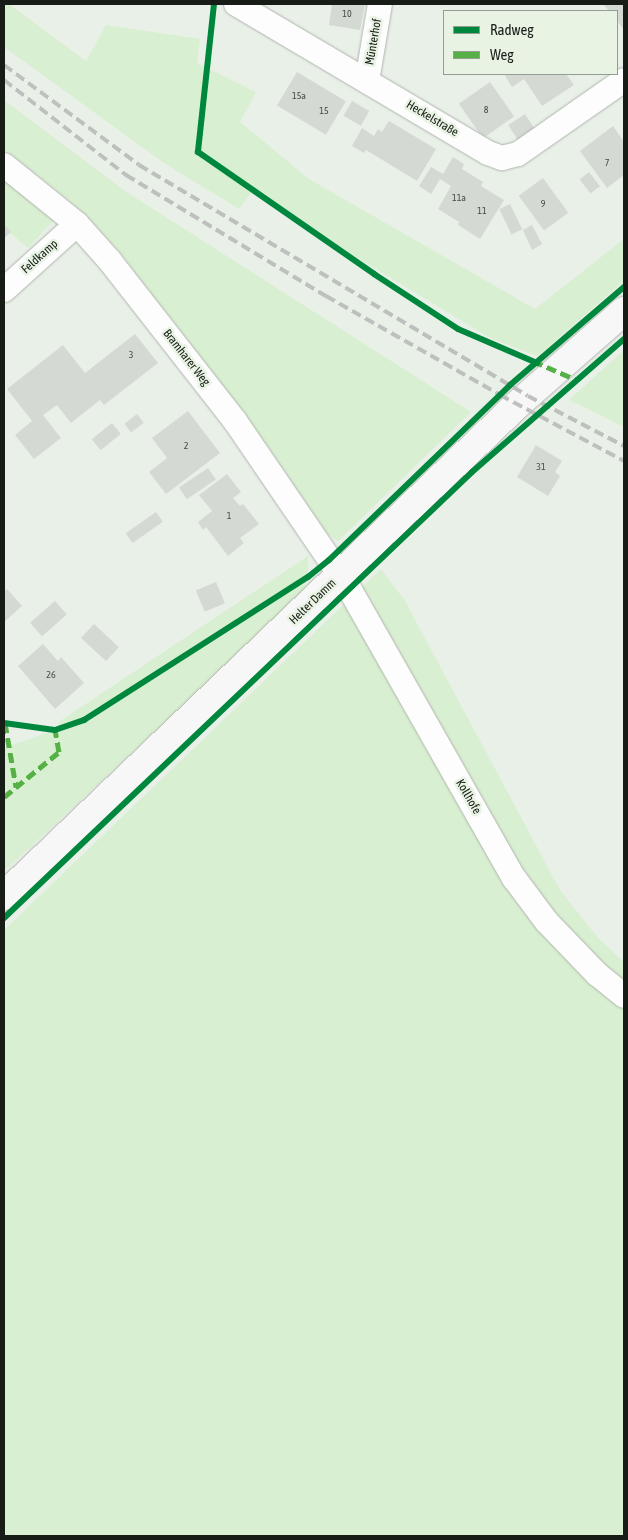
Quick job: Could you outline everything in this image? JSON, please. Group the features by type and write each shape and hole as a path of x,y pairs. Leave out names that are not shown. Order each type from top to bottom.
{"street":[{"name":"Heckelstraße","path":"236,4 488,153 502,158 518,154 624,80"},
{"name":"Münterhof","path":"367,80 380,4"},
{"name":"Bramharer Weg","path":"4,165 77,224 110,261 235,421 340,576"},
{"name":"Feldkamp","path":"4,290 77,224"},
{"name":"Helter Damm","path":"4,896 518,404 624,311"},
{"name":"Kollhofe","path":"340,576 514,878 546,921 597,974 624,996"}],"green space":[{"path":"4,4 9,4 86,61 106,25 200,39 197,63 256,92 240,122 309,179 535,309 624,239 624,281 538,356 492,339 356,257 255,188 239,209 164,163 4,47"},
{"path":"4,100 125,191 471,412 338,541 319,529 121,253 69,200 4,149"},
{"path":"4,179 54,220 28,248 4,228"},
{"path":"624,350 624,427 569,400"},
{"path":"308,556 308,577 303,594 4,871 4,748 55,730 60,721"},
{"path":"381,569 405,601 560,890 598,938 624,962 624,1536 4,1536 4,930"}],"building":[{"path":"332,4 365,4 360,30 329,25"},
{"path":"603,4 624,4 624,30 618,22 618,10 608,10"},
{"path":"297,72 346,101 326,135 277,105"},
{"path":"505,75 567,75 574,85 542,106 524,79 512,87"},
{"path":"490,82 514,116 483,138 459,104"},
{"path":"352,101 369,111 361,126 344,116"},
{"path":"525,114 536,131 519,142 508,125"},
{"path":"389,121 436,149 417,181 366,150 364,153 352,146 362,128 374,136 378,129 382,132"},
{"path":"613,126 624,142 624,175 607,188 580,151"},
{"path":"453,157 464,164 462,169 483,182 481,186 504,200 480,239 458,225 459,222 438,209 451,186 440,179 431,194 419,186 431,167 443,174"},
{"path":"589,172 600,186 591,194 580,179"},
{"path":"543,178 568,213 544,230 519,196"},
{"path":"510,204 522,229 511,234 499,209"},
{"path":"4,224 11,232 4,238"},
{"path":"532,225 542,244 532,250 523,230"},
{"path":"135,334 158,363 104,405 100,400 71,423 57,405 43,415 61,438 34,459 15,435 32,421 7,389 63,345 85,373"},
{"path":"188,411 220,453 166,494 149,472 167,458 152,438"},
{"path":"137,414 144,423 131,433 124,424"},
{"path":"112,423 121,434 101,450 92,439"},
{"path":"536,445 562,461 555,472 560,476 548,496 517,477"},
{"path":"208,468 216,480 187,499 179,488"},
{"path":"227,474 241,492 233,498 240,506 243,504 259,524 240,538 244,543 228,556 206,527 203,530 198,522 212,511 199,495"},
{"path":"156,512 163,522 133,543 126,533"},
{"path":"216,582 225,603 205,612 196,591"},
{"path":"7,589 22,606 4,622 4,592"},
{"path":"55,601 67,615 42,636 30,623"},
{"path":"94,624 119,647 106,661 81,638"},
{"path":"43,644 58,661 61,657 84,683 55,709 18,666"}],"railway":[{"path":"4,65 139,165 528,396 624,446"},
{"path":"4,80 126,175 326,296 500,395 624,461"}],"marked path":[{"path":"533,361 577,380"},
{"path":"5,723 16,787"},
{"path":"4,797 59,752 55,730"}],"cycle path":[{"path":"214,4 198,152 374,274 458,329 537,363"},
{"path":"4,723 55,730 84,720 308,577 329,560 510,385 624,287"},
{"path":"4,918 472,472 624,339"}]}
